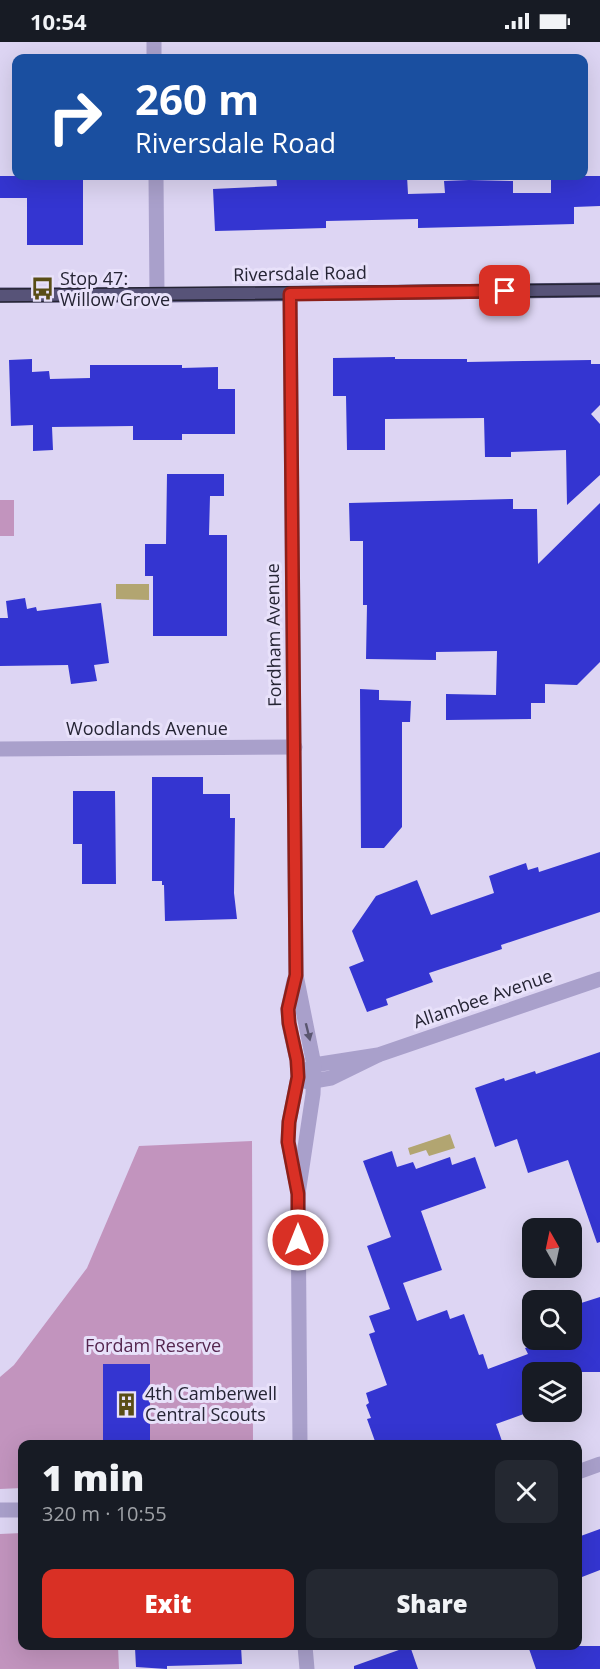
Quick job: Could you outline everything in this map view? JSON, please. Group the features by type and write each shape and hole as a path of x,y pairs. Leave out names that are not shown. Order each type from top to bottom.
{"main road":[{"name":"Riversdale Road","path":"0,295 600,290"}],"street":[{"path":"156,180 157,295"},
{"name":"Fordham Avenue","path":"290,294 296,975 314,1065 313,1094 298,1194 300,1440"},
{"name":"Woodlands Avenue","path":"0,749 295,747"},
{"name":"Fordham Avenue","path":"296,975 288,1009 298,1077 289,1122 288,1142 298,1194"},
{"name":"Allambee Avenue","path":"313,1082 331,1077 378,1055 600,979"},
{"name":"Allambee Avenue","path":"298,1077 314,1065 378,1055"},
{"path":"298,1077 313,1082"},
{"path":"582,1471 600,1464"},
{"path":"0,1510 18,1510"},
{"path":"305,1650 307,1669"}],"green space":[{"path":"0,500 14,500 14,536 0,536"},
{"name":"Fordam Reserve","path":"252,1141 253,1440 18,1440 18,1488 0,1489 0,1377 14,1365 87,1268 139,1146"},
{"path":"18,1533 18,1650 118,1650 119,1669 0,1669 0,1534"}],"shaded area":[{"path":"116,584 149,584 149,600 116,599"},
{"path":"450,1134 455,1148 429,1156 426,1150 410,1155 408,1148"}],"building":[{"path":"0,176 12,176 12,180 83,180 83,245 27,245 27,198 0,198"},
{"path":"588,176 600,176 600,206 574,207 574,224 418,228 418,219 326,221 326,228 215,231 213,189 277,186 276,180 407,180 408,194 445,193 444,181 513,181 513,193 551,193 551,180 588,180"},
{"path":"395,357 395,359 467,359 467,362 591,360 591,364 600,364 600,405 591,414 600,424 600,475 567,505 566,450 511,452 511,457 485,457 484,418 385,419 385,450 347,450 346,396 333,396 333,358"},
{"path":"32,359 32,372 49,371 50,379 90,378 90,365 218,367 218,389 235,389 235,434 182,434 182,440 133,440 133,426 52,427 53,450 33,451 33,425 11,426 9,360"},
{"path":"167,474 224,474 224,496 210,496 209,535 227,535 227,636 153,636 153,576 145,576 145,544 166,544"},
{"path":"513,499 513,509 537,509 538,564 600,503 600,662 577,685 545,684 545,703 531,703 531,719 446,720 446,694 496,695 497,651 436,652 436,660 366,659 367,605 363,605 363,541 350,541 349,503"},
{"path":"25,598 27,609 36,607 37,611 101,603 109,663 94,665 97,681 71,684 68,665 0,666 0,618 8,618 6,601"},
{"path":"360,689 379,690 379,700 411,701 410,722 402,722 402,827 384,848 361,848"},
{"path":"152,777 203,777 203,794 230,794 230,818 235,818 234,893 237,919 165,921 164,885 162,881 152,881"},
{"path":"73,791 115,791 116,884 82,884 82,844 73,844"},
{"path":"600,852 600,912 501,945 502,949 429,973 433,982 386,999 388,1005 367,1012 349,967 364,961 352,931 376,896 417,880 431,915 494,893 489,876 526,863 528,870 538,867 539,872"},
{"path":"600,1052 600,1242 597,1243 568,1160 528,1173 517,1139 495,1147 475,1088 504,1078 505,1081 535,1071 536,1074"},
{"path":"392,1151 397,1167 413,1162 416,1169 450,1157 452,1165 475,1157 486,1188 421,1211 442,1270 403,1283 417,1321 447,1310 450,1319 464,1314 479,1355 483,1354 488,1369 528,1354 526,1350 582,1350 582,1303 600,1297 600,1372 582,1372 582,1362 522,1362 522,1415 496,1424 502,1440 375,1440 367,1419 371,1418 366,1405 369,1403 366,1393 387,1385 369,1334 375,1332 369,1316 390,1309 367,1246 391,1237 363,1161"},
{"name":"4th Camberwell Central Scouts","path":"103,1364 150,1364 150,1440 103,1440"},
{"path":"600,1529 600,1570 582,1577 582,1536"},
{"path":"582,1646 600,1646 600,1669 536,1669 529,1650 582,1650"},
{"path":"135,1650 241,1650 242,1664 167,1666 167,1669 136,1667"},
{"path":"399,1650 411,1650 418,1669 354,1669 354,1666"}],"tram line":[{"path":"0,289 600,284"},
{"path":"0,302 600,296"}],"place":[{"name":"Stop 47: Willow Grove","path":"42,289"},
{"name":"4th Camberwell Central Scouts","path":"127,1404"}],"route":[{"path":"298,1240 298,1194 288,1142 289,1122 298,1077 288,1009 296,975 290,294 505,291"}]}
